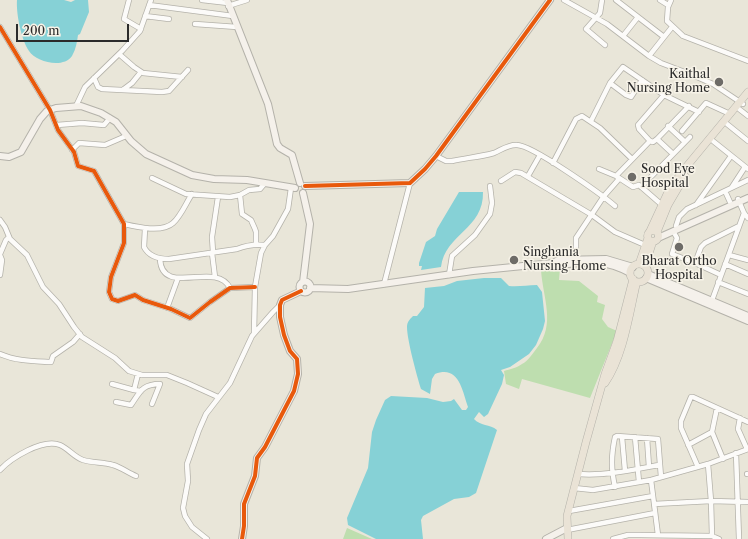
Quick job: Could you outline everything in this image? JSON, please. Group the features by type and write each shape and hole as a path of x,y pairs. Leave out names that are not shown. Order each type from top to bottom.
{"main road":[{"path":"293,188 296,184 410,183 436,156 550,0"},
{"path":"228,3 268,104 277,144 280,148 292,155 305,190 302,193 310,224 303,282 300,285 301,291"},
{"path":"568,539 567,529 569,511 574,488 602,387 610,376 636,272 674,192 686,174 743,103 748,92"},
{"path":"653,237 662,205 668,192 682,172 730,114 743,103"},
{"path":"0,156 9,157 21,152 40,119 47,111 56,108 81,106 116,122 126,136 146,154 192,176 214,179 247,180 293,188 298,193 302,193"},
{"path":"653,237 739,200 748,194"},
{"path":"675,228 730,202 748,198"},
{"path":"242,539 244,526 244,504 255,476 257,458 265,447 294,391 298,374 297,360 290,351 284,335 280,317 280,305 282,300 301,291 307,292 310,288 348,289 449,274 553,263 558,260 606,263 636,272 648,270 647,276 641,281 636,272"},
{"path":"647,276 711,304 747,317"},
{"path":"303,282 309,283 310,288"},
{"path":"546,539 567,529"}],"street":[{"path":"129,0 124,19 141,29"},
{"path":"76,106 85,87 119,54 141,29 151,0"},
{"path":"202,0 228,3 247,0"},
{"path":"564,0 597,18 661,63 713,84 743,103 748,116"},
{"path":"602,0 597,18 586,30 605,45"},
{"path":"616,0 664,36"},
{"path":"660,0 668,5"},
{"path":"671,0 668,5 667,20 672,27 683,36 748,61"},
{"path":"149,5 233,16"},
{"path":"145,16 169,19"},
{"path":"623,36 638,17"},
{"path":"195,24 237,27"},
{"path":"0,27 50,110 58,130 74,152 78,166 94,172 124,224 124,243 111,277 109,292 112,298 118,301 135,295 143,300 168,308 190,318 230,288 255,287"},
{"path":"650,56 672,27"},
{"path":"119,54 141,72 182,77"},
{"path":"591,121 610,83 623,67 627,68 664,95 699,112"},
{"path":"94,78 99,88 168,91 175,86 188,70"},
{"path":"124,90 141,72"},
{"path":"610,83 626,96 631,97 642,80"},
{"path":"650,141 639,129 638,125 664,95"},
{"path":"682,131 707,103 730,114"},
{"path":"576,261 576,238 617,177 650,141 653,142 657,139 689,106"},
{"path":"553,163 576,119 582,116 591,121 632,159"},
{"path":"57,125 82,123 104,125 110,118"},
{"path":"727,124 748,141"},
{"path":"668,126 685,142"},
{"path":"72,150 79,143 105,145 126,136"},
{"path":"641,188 690,137"},
{"path":"657,139 673,154"},
{"path":"713,141 747,168 732,187"},
{"path":"436,156 446,161 452,161 493,153 512,145 523,146 553,163 604,196 615,206"},
{"path":"528,176 540,155"},
{"path":"696,205 731,156"},
{"path":"599,169 617,177 633,187 638,185 662,205"},
{"path":"502,181 515,172 518,172 528,176 592,215 623,237 653,237"},
{"path":"152,178 186,194 207,194 218,197 240,195 248,190 260,189 265,183"},
{"path":"721,275 672,254 676,238 675,228 682,212 748,180"},
{"path":"384,284 410,183"},
{"path":"449,274 452,256 475,234 490,214 492,203 490,186"},
{"path":"254,334 255,287 261,253 265,245 273,236 288,209 293,188"},
{"path":"725,191 730,202"},
{"path":"124,224 145,229 165,227 172,224 192,194"},
{"path":"240,195 242,214 251,220 256,232 256,244"},
{"path":"216,277 212,252 212,237 215,224 214,215 218,197"},
{"path":"739,200 744,214 748,218"},
{"path":"711,304 744,214"},
{"path":"0,220 9,237 27,254 43,287 58,304 74,328 80,334 115,358 129,371 138,374 167,375 218,397"},
{"path":"695,263 701,247 705,243 739,226"},
{"path":"145,229 144,247 149,253 160,259 237,249 256,244 265,245"},
{"path":"0,275 2,260 0,255 6,240 9,237"},
{"path":"729,254 748,260"},
{"path":"160,259 160,267 163,271 178,278 212,276 227,283 230,288"},
{"path":"725,264 748,274"},
{"path":"168,308 178,278"},
{"path":"718,282 748,294"},
{"path":"207,539 192,527 185,516 183,508 188,481 187,464 206,414 230,383 254,334 280,305"},
{"path":"0,354 9,358 51,362 53,356 73,342 80,334"},
{"path":"134,390 138,374"},
{"path":"112,384 141,391"},
{"path":"116,402 131,405 143,388 151,384 160,384 152,404"},
{"path":"698,467 681,428 681,421 691,397 748,422"},
{"path":"717,408 712,425 712,432 723,458"},
{"path":"574,488 593,490 661,478 708,464 747,449 738,429 740,418"},
{"path":"688,445 712,432"},
{"path":"622,436 625,471"},
{"path":"615,487 612,473 612,458 615,437 622,436 657,439 659,441 659,465 661,478"},
{"path":"635,437 639,482"},
{"path":"647,438 649,467"},
{"path":"0,470 22,453 45,444 59,444 79,459 114,465 136,476"},
{"path":"736,453 739,539"},
{"path":"708,464 711,501 710,537"},
{"path":"578,474 593,475 612,473 659,465"},
{"path":"651,480 658,535"},
{"path":"569,511 653,496"},
{"path":"654,504 711,501 748,502"},
{"path":"567,529 655,514"},
{"path":"613,539 628,535 640,537 658,535 676,537 710,537 719,539"}],"green space":[{"path":"560,268 559,280 579,281 598,296 597,302 605,305 602,319 608,327 617,331 590,398 522,379 519,389 506,384 504,371 518,366 526,361 543,339 546,330 547,311 541,270"},
{"path":"347,528 372,539 343,539"}],"water":[{"path":"17,0 64,0 71,2 75,0 88,0 89,12 80,34 78,35 72,56 68,60 56,63 43,61 32,55 26,46 20,26 17,12"},
{"path":"459,192 483,192 482,204 477,215 449,247 444,256 441,267 421,270 422,266 419,266 419,263 426,242 435,236 437,229"},
{"path":"501,278 509,286 537,285 542,292 545,321 536,345 529,354 510,367 501,370 504,375 502,384 488,414 484,417 479,412 474,419 479,423 497,430 476,493 469,497 454,499 423,516 421,520 423,539 376,539 348,525 347,518 368,468 372,432 385,400 391,396 427,398 443,402 454,399 462,410 466,410 468,407 458,381 449,373 443,372 435,374 432,379 430,394 421,389 409,340 407,327 408,322 413,316 417,316 424,307 425,288 444,286 457,281"}],"cycle path":[{"path":"305,186 410,183 436,156 550,0"},
{"path":"0,27 50,110 58,130 74,152 78,166 94,171 124,224 124,243 111,277 109,292 112,299 118,301 135,295 143,300 171,309 190,318 230,288 255,287"},
{"path":"242,539 244,526 244,504 255,476 257,458 265,447 294,391 298,374 297,359 290,351 284,335 280,317 280,305 282,300 301,291"}],"place":[{"name":"Kaithal Nursing Home","path":"719,82"},
{"name":"Sood Eye Hospital","path":"632,177"},
{"name":"Bharat Ortho Hospital","path":"679,247"},
{"name":"Singhania Nursing Home","path":"514,260"}]}
